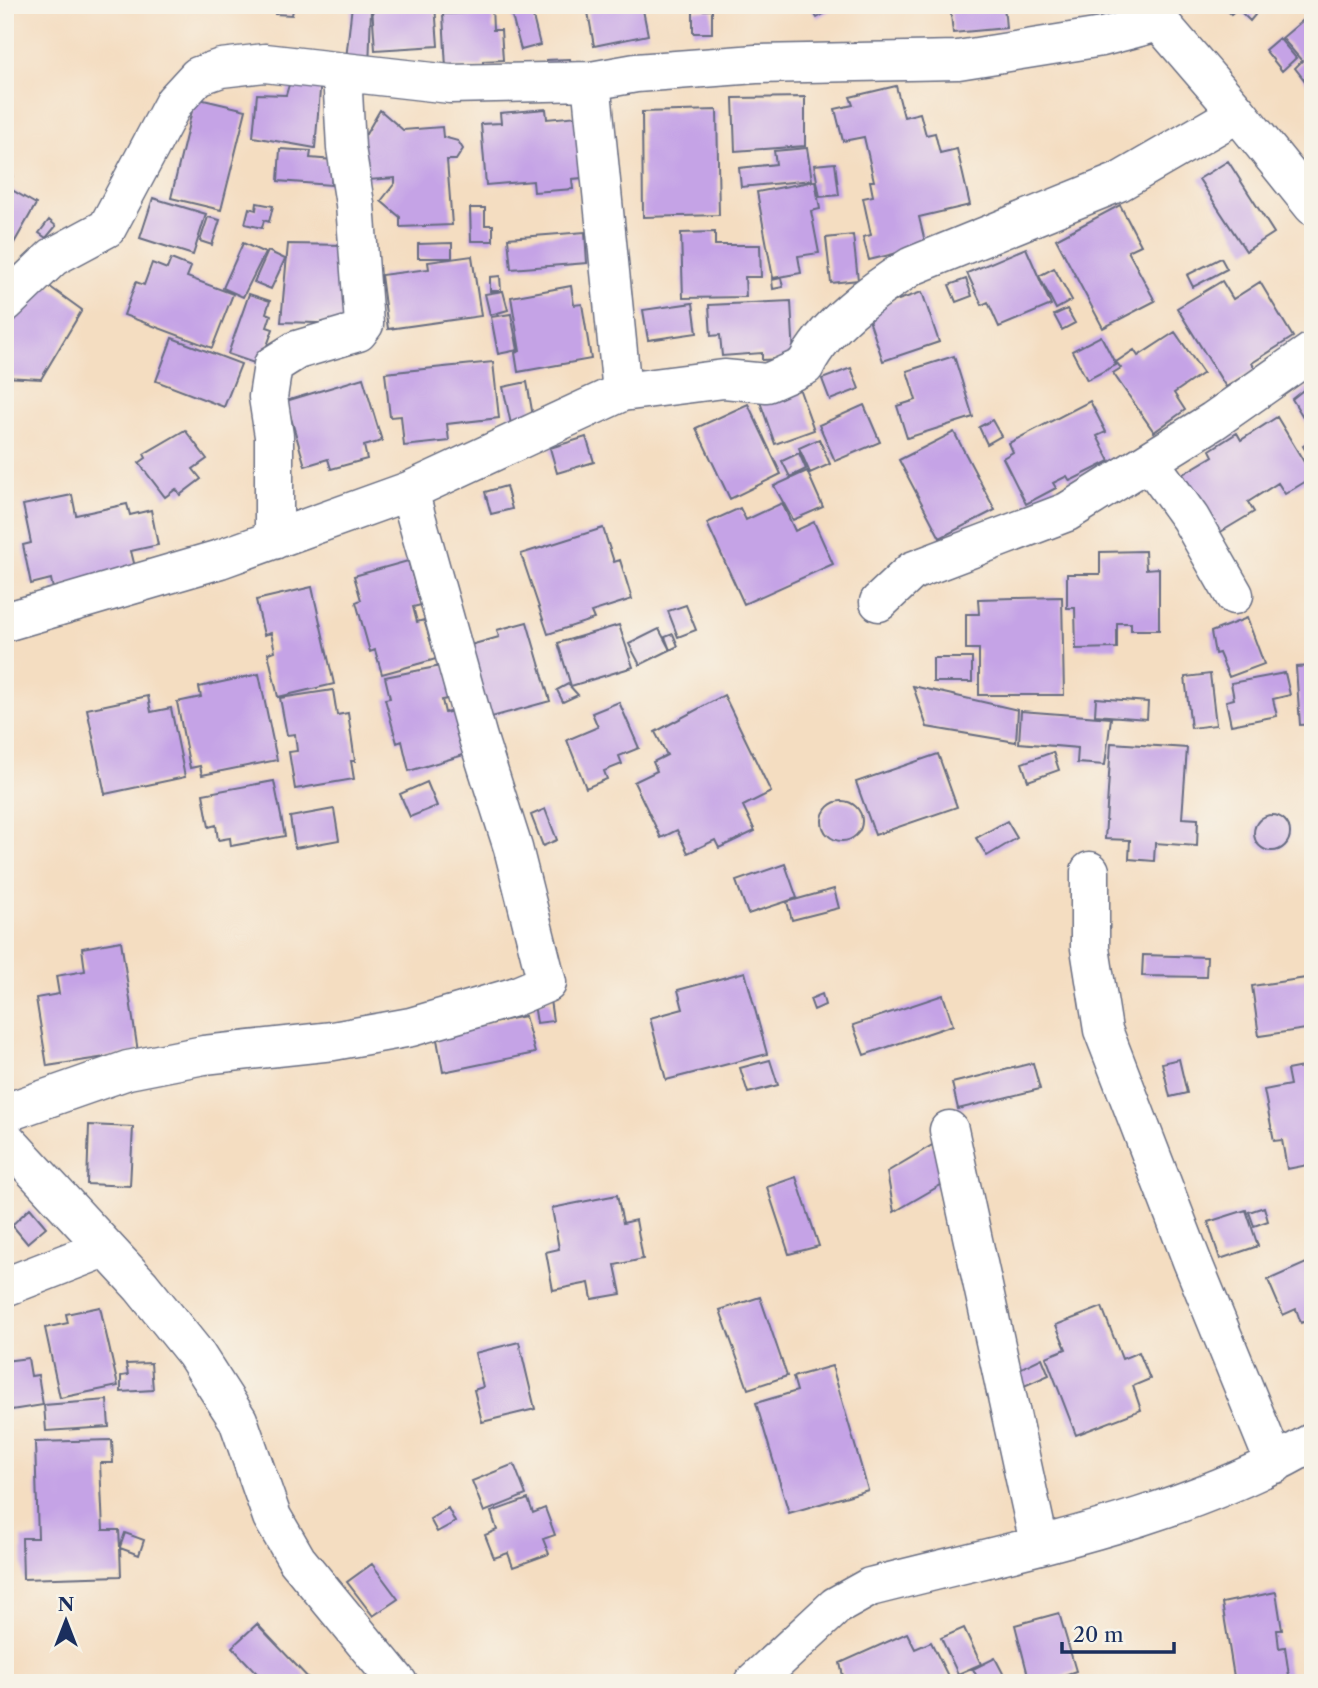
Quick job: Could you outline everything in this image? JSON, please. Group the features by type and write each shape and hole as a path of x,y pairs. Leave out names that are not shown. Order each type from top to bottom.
{"street":[{"path":"5,303 52,257 107,228 174,102 198,76 221,68 265,63 450,84 591,81 636,73 756,64 958,60 1102,37 1152,13 1308,192"},
{"path":"274,540 274,436 268,397 273,365 296,350 358,331 364,324 355,204 346,148 342,73"},
{"path":"591,81 622,392"},
{"path":"5,622 220,559 409,491 622,392 724,379 767,383 805,366 815,345 887,282 912,266 1119,182 1238,113"},
{"path":"879,602 912,571 1067,512 1149,461 1313,351"},
{"path":"1149,461 1190,519 1234,595"},
{"path":"5,1113 128,1070 204,1055 333,1041 411,1027 514,997 547,983 513,848 478,738 409,491"},
{"path":"1090,871 1090,948 1103,1030 1192,1261 1275,1464"},
{"path":"950,1130 1039,1543"},
{"path":"5,1139 141,1286 195,1353 238,1420 272,1517 297,1560 398,1683"},
{"path":"5,1287 105,1248"},
{"path":"753,1683 836,1606 870,1587 1138,1517 1275,1464 1313,1442"}],"building":[{"path":"276,5 294,5 292,15 275,14"},
{"path":"352,5 371,8 369,69 345,68"},
{"path":"372,5 435,5 438,46 375,50"},
{"path":"464,5 492,5 493,30 501,30 503,60 483,61 483,66 446,68 443,14 465,13"},
{"path":"509,5 530,5 540,45 521,50"},
{"path":"598,5 642,5 648,35 594,46 588,12 599,10"},
{"path":"809,5 839,5 817,18"},
{"path":"950,5 1004,5 1006,28 953,33"},
{"path":"1222,5 1241,5 1231,14"},
{"path":"1245,5 1255,15 1250,21 1239,10"},
{"path":"693,10 712,10 712,33 693,33"},
{"path":"1307,17 1313,24 1313,83 1309,86 1295,68 1302,61 1282,38"},
{"path":"1279,38 1296,58 1282,71 1265,50"},
{"path":"570,59 571,71 547,72 546,60"},
{"path":"293,71 321,79 315,148 253,137 257,94 286,95"},
{"path":"896,86 904,117 920,113 926,135 935,133 940,153 957,149 970,205 919,217 926,246 869,260 863,237 871,235 863,198 873,196 870,181 874,181 864,137 843,141 835,109 853,105 850,97"},
{"path":"805,97 805,146 735,151 733,98"},
{"path":"195,98 246,110 221,210 171,198"},
{"path":"546,109 547,119 589,115 594,177 572,179 573,189 534,192 533,181 486,185 481,124 501,123 500,113"},
{"path":"380,110 403,130 442,127 443,137 458,141 463,149 456,160 447,160 452,225 400,227 400,217 381,201 395,183 395,178 354,181 352,137 366,134"},
{"path":"717,110 719,215 643,217 642,112"},
{"path":"807,148 812,180 741,187 739,168 776,164 774,151"},
{"path":"280,149 311,151 310,158 333,160 331,185 278,181"},
{"path":"1228,161 1274,233 1246,251 1199,179"},
{"path":"835,163 839,195 820,197 814,165"},
{"path":"5,171 13,175 7,187 36,204 5,259"},
{"path":"815,181 820,209 811,211 819,253 798,256 801,273 773,278 757,192"},
{"path":"153,198 206,214 193,255 140,238"},
{"path":"257,203 273,206 269,222 264,220 262,228 245,224 249,208 256,210"},
{"path":"1120,205 1141,245 1128,251 1155,301 1103,328 1056,239"},
{"path":"470,208 485,208 485,225 493,225 493,241 471,241"},
{"path":"208,217 220,220 212,245 200,241"},
{"path":"49,220 56,226 46,238 39,233"},
{"path":"585,232 587,263 511,269 508,238"},
{"path":"715,232 715,245 760,245 761,277 745,277 746,297 683,298 681,233"},
{"path":"853,235 858,280 831,283 826,238"},
{"path":"243,243 265,253 243,297 223,288"},
{"path":"452,243 452,258 418,258 418,244"},
{"path":"288,244 346,245 353,324 281,322"},
{"path":"1026,248 1051,305 999,327 988,302 982,305 967,273"},
{"path":"268,251 285,259 271,289 254,282"},
{"path":"472,256 481,316 388,329 381,275 429,269 428,262"},
{"path":"1221,258 1227,269 1193,287 1187,275"},
{"path":"171,259 191,267 187,277 233,294 212,348 124,315 136,282 144,285 152,263 167,269"},
{"path":"1054,268 1072,300 1056,309 1039,276"},
{"path":"500,276 501,291 490,291 490,277"},
{"path":"781,278 783,287 773,289 772,280"},
{"path":"966,279 972,296 956,302 949,285"},
{"path":"1222,281 1233,299 1260,282 1293,337 1252,363 1255,369 1226,387 1177,308"},
{"path":"46,284 82,310 41,379 5,377 5,325 33,288"},
{"path":"571,286 574,305 582,304 591,359 518,372 515,353 520,351 511,297"},
{"path":"503,291 508,310 490,315 485,294"},
{"path":"922,292 939,342 883,361 866,311"},
{"path":"249,294 270,301 266,313 271,315 267,327 273,329 260,365 228,354"},
{"path":"791,301 794,358 762,360 762,353 722,356 720,335 711,336 709,305"},
{"path":"693,303 697,333 648,340 643,310"},
{"path":"1067,309 1075,323 1062,330 1054,315"},
{"path":"511,314 518,350 498,354 491,317"},
{"path":"1175,332 1203,373 1174,393 1185,410 1154,432 1113,373 1121,368 1116,362 1134,350 1138,356"},
{"path":"1101,336 1116,365 1087,380 1072,351"},
{"path":"172,338 241,364 224,407 156,381"},
{"path":"954,356 973,417 907,438 897,406 916,400 907,371"},
{"path":"493,362 499,418 447,424 449,441 404,446 401,416 390,417 385,373"},
{"path":"851,368 859,389 830,400 822,379"},
{"path":"363,378 382,441 364,446 367,459 331,469 328,459 305,466 286,401"},
{"path":"527,382 534,422 512,429 503,387"},
{"path":"798,385 814,430 775,444 759,399"},
{"path":"1307,387 1308,390 1313,387 1313,433 1292,399"},
{"path":"1090,401 1106,432 1097,436 1110,461 1070,481 1067,476 1053,483 1056,488 1026,504 1003,458 1013,452 1009,443"},
{"path":"748,404 781,474 730,499 696,428"},
{"path":"864,405 880,442 835,461 819,425"},
{"path":"1277,417 1313,477 1285,494 1278,483 1248,502 1254,512 1219,533 1183,474 1213,456 1210,450 1237,433 1241,440"},
{"path":"992,420 1001,436 987,444 979,427"},
{"path":"185,430 207,459 193,469 201,479 180,495 176,489 165,497 139,463 146,458 144,454"},
{"path":"954,432 995,510 940,538 899,460"},
{"path":"586,437 594,462 557,473 550,448"},
{"path":"819,439 830,464 810,473 799,448"},
{"path":"1313,440 1313,463 1303,446"},
{"path":"799,453 806,469 790,477 782,461"},
{"path":"807,471 823,507 793,520 774,486"},
{"path":"506,486 512,509 491,514 485,492"},
{"path":"72,495 76,515 127,504 130,515 151,510 158,545 131,551 136,571 53,589 51,579 31,584 23,545 31,543 23,505"},
{"path":"782,503 795,531 814,522 833,564 744,604 707,523 740,508 746,520"},
{"path":"603,528 614,562 620,560 632,599 591,612 594,619 548,634 521,554"},
{"path":"1145,551 1146,569 1159,568 1159,630 1131,630 1131,623 1117,623 1117,648 1076,649 1075,608 1067,608 1067,574 1100,574 1100,552"},
{"path":"408,561 421,605 413,607 417,622 424,620 436,659 382,674 375,650 370,652 356,602 361,600 354,576"},
{"path":"312,587 334,684 278,697 268,653 275,651 271,633 264,635 256,600"},
{"path":"1062,597 1064,695 979,695 979,649 966,649 966,614 979,614 978,599"},
{"path":"686,605 696,630 678,637 668,611"},
{"path":"1247,618 1264,664 1229,677 1219,653 1215,654 1211,632"},
{"path":"527,622 550,701 488,718 467,646 499,637 497,630"},
{"path":"619,625 633,667 571,686 558,643"},
{"path":"659,629 670,650 640,665 629,644"},
{"path":"673,634 678,646 670,650 665,637"},
{"path":"933,658 972,658 972,682 933,682"},
{"path":"446,665 454,698 442,700 445,713 457,710 467,754 409,771 402,741 397,743 385,699 390,698 385,677"},
{"path":"1313,666 1313,724 1300,725 1296,667"},
{"path":"1285,673 1290,695 1273,699 1277,716 1231,725 1226,701 1234,699 1231,683"},
{"path":"259,674 277,760 202,775 200,766 190,768 177,702 201,697 199,687"},
{"path":"1210,674 1216,725 1191,728 1185,677"},
{"path":"568,684 578,695 563,702 557,690"},
{"path":"913,686 1018,710 1016,742 927,727"},
{"path":"333,690 337,715 348,713 355,761 351,761 354,779 295,789 289,752 297,751 295,734 287,735 280,698"},
{"path":"724,695 771,792 743,806 755,831 719,848 715,840 688,853 677,830 661,838 634,782 657,771 653,762 667,755 655,732"},
{"path":"148,696 151,712 171,708 185,777 105,794 87,709"},
{"path":"1096,698 1148,702 1147,719 1095,715"},
{"path":"619,702 639,748 619,756 622,764 604,771 607,779 586,788 567,740 598,727 592,713"},
{"path":"1021,711 1111,718 1105,765 1077,763 1078,748 1019,743"},
{"path":"1111,743 1187,748 1182,818 1198,819 1197,846 1155,843 1154,861 1129,859 1130,840 1105,839"},
{"path":"1053,752 1059,770 1028,781 1022,763"},
{"path":"938,754 957,807 875,835 856,782"},
{"path":"274,781 285,836 231,846 230,838 218,840 216,825 209,827 203,794"},
{"path":"427,782 437,806 410,817 400,794"},
{"path":"842,801 850,802 856,807 861,813 861,829 856,835 850,840 842,841 834,840 828,835 823,829 822,821 823,813 828,807 834,802"},
{"path":"334,809 339,840 295,848 290,817"},
{"path":"545,809 557,840 543,846 531,815"},
{"path":"1272,815 1285,820 1290,833 1285,846 1272,851 1259,846 1254,833 1259,820"},
{"path":"1007,821 1017,838 987,856 976,838"},
{"path":"785,864 797,898 748,914 736,881"},
{"path":"834,889 839,908 792,920 787,902"},
{"path":"121,941 138,1052 47,1066 36,998 59,994 56,976 85,971 82,948"},
{"path":"1143,955 1207,957 1206,977 1142,976"},
{"path":"745,972 767,1054 666,1080 650,1018 683,1009 678,990"},
{"path":"1313,977 1313,1028 1259,1036 1252,986"},
{"path":"822,994 825,1005 814,1010 810,999"},
{"path":"943,995 953,1025 864,1055 853,1025"},
{"path":"550,1000 553,1021 537,1023 534,1004"},
{"path":"525,1016 535,1053 443,1072 436,1034"},
{"path":"1179,1059 1187,1093 1170,1097 1162,1063"},
{"path":"770,1060 778,1085 748,1093 740,1068"},
{"path":"1033,1063 1040,1089 958,1109 952,1083"},
{"path":"1313,1065 1313,1164 1287,1169 1282,1140 1274,1141 1264,1090 1290,1085 1287,1070"},
{"path":"89,1125 133,1127 130,1186 87,1184"},
{"path":"939,1141 951,1179 894,1212 887,1172"},
{"path":"796,1177 819,1246 789,1254 767,1187"},
{"path":"617,1195 623,1223 636,1220 643,1259 615,1265 621,1294 592,1299 589,1283 553,1290 546,1252 559,1249 552,1208"},
{"path":"1264,1207 1268,1221 1254,1226 1249,1212"},
{"path":"30,1208 46,1227 27,1243 12,1225"},
{"path":"1246,1210 1258,1246 1220,1259 1208,1222"},
{"path":"1313,1260 1313,1318 1301,1323 1296,1309 1283,1315 1268,1280"},
{"path":"760,1297 787,1376 748,1389 720,1310"},
{"path":"100,1307 118,1386 60,1398 45,1328 68,1323 66,1314"},
{"path":"1102,1307 1122,1359 1139,1352 1150,1379 1133,1386 1141,1410 1076,1435 1046,1357 1066,1349 1056,1325"},
{"path":"519,1342 535,1409 482,1422 474,1390 483,1387 475,1353"},
{"path":"28,1358 31,1376 38,1375 43,1405 5,1411 5,1361"},
{"path":"1042,1358 1049,1375 1022,1387 1015,1371"},
{"path":"151,1363 153,1390 121,1392 121,1376 128,1375 126,1364"},
{"path":"832,1366 868,1490 789,1513 756,1403 797,1391 793,1377"},
{"path":"107,1400 109,1427 46,1431 44,1405"},
{"path":"112,1440 113,1463 100,1463 103,1530 119,1530 120,1547 125,1533 144,1540 139,1555 120,1548 121,1576 23,1579 22,1538 38,1538 35,1442"},
{"path":"514,1464 526,1495 484,1512 472,1481"},
{"path":"528,1499 533,1513 545,1508 555,1535 543,1539 549,1554 513,1567 508,1553 494,1558 485,1535 497,1530 491,1512"},
{"path":"448,1508 455,1522 437,1532 430,1519"},
{"path":"372,1564 398,1599 373,1616 347,1582"},
{"path":"1276,1592 1282,1630 1277,1630 1279,1648 1285,1647 1290,1683 1235,1683 1222,1603"},
{"path":"1059,1613 1076,1671 1041,1683 1030,1683 1015,1625"},
{"path":"257,1624 313,1683 266,1683 232,1647"},
{"path":"964,1628 981,1664 958,1674 941,1638"},
{"path":"907,1633 915,1649 931,1642 948,1676 934,1683 830,1683 843,1676 840,1663"},
{"path":"995,1658 1008,1683 980,1683 973,1669"}]}
